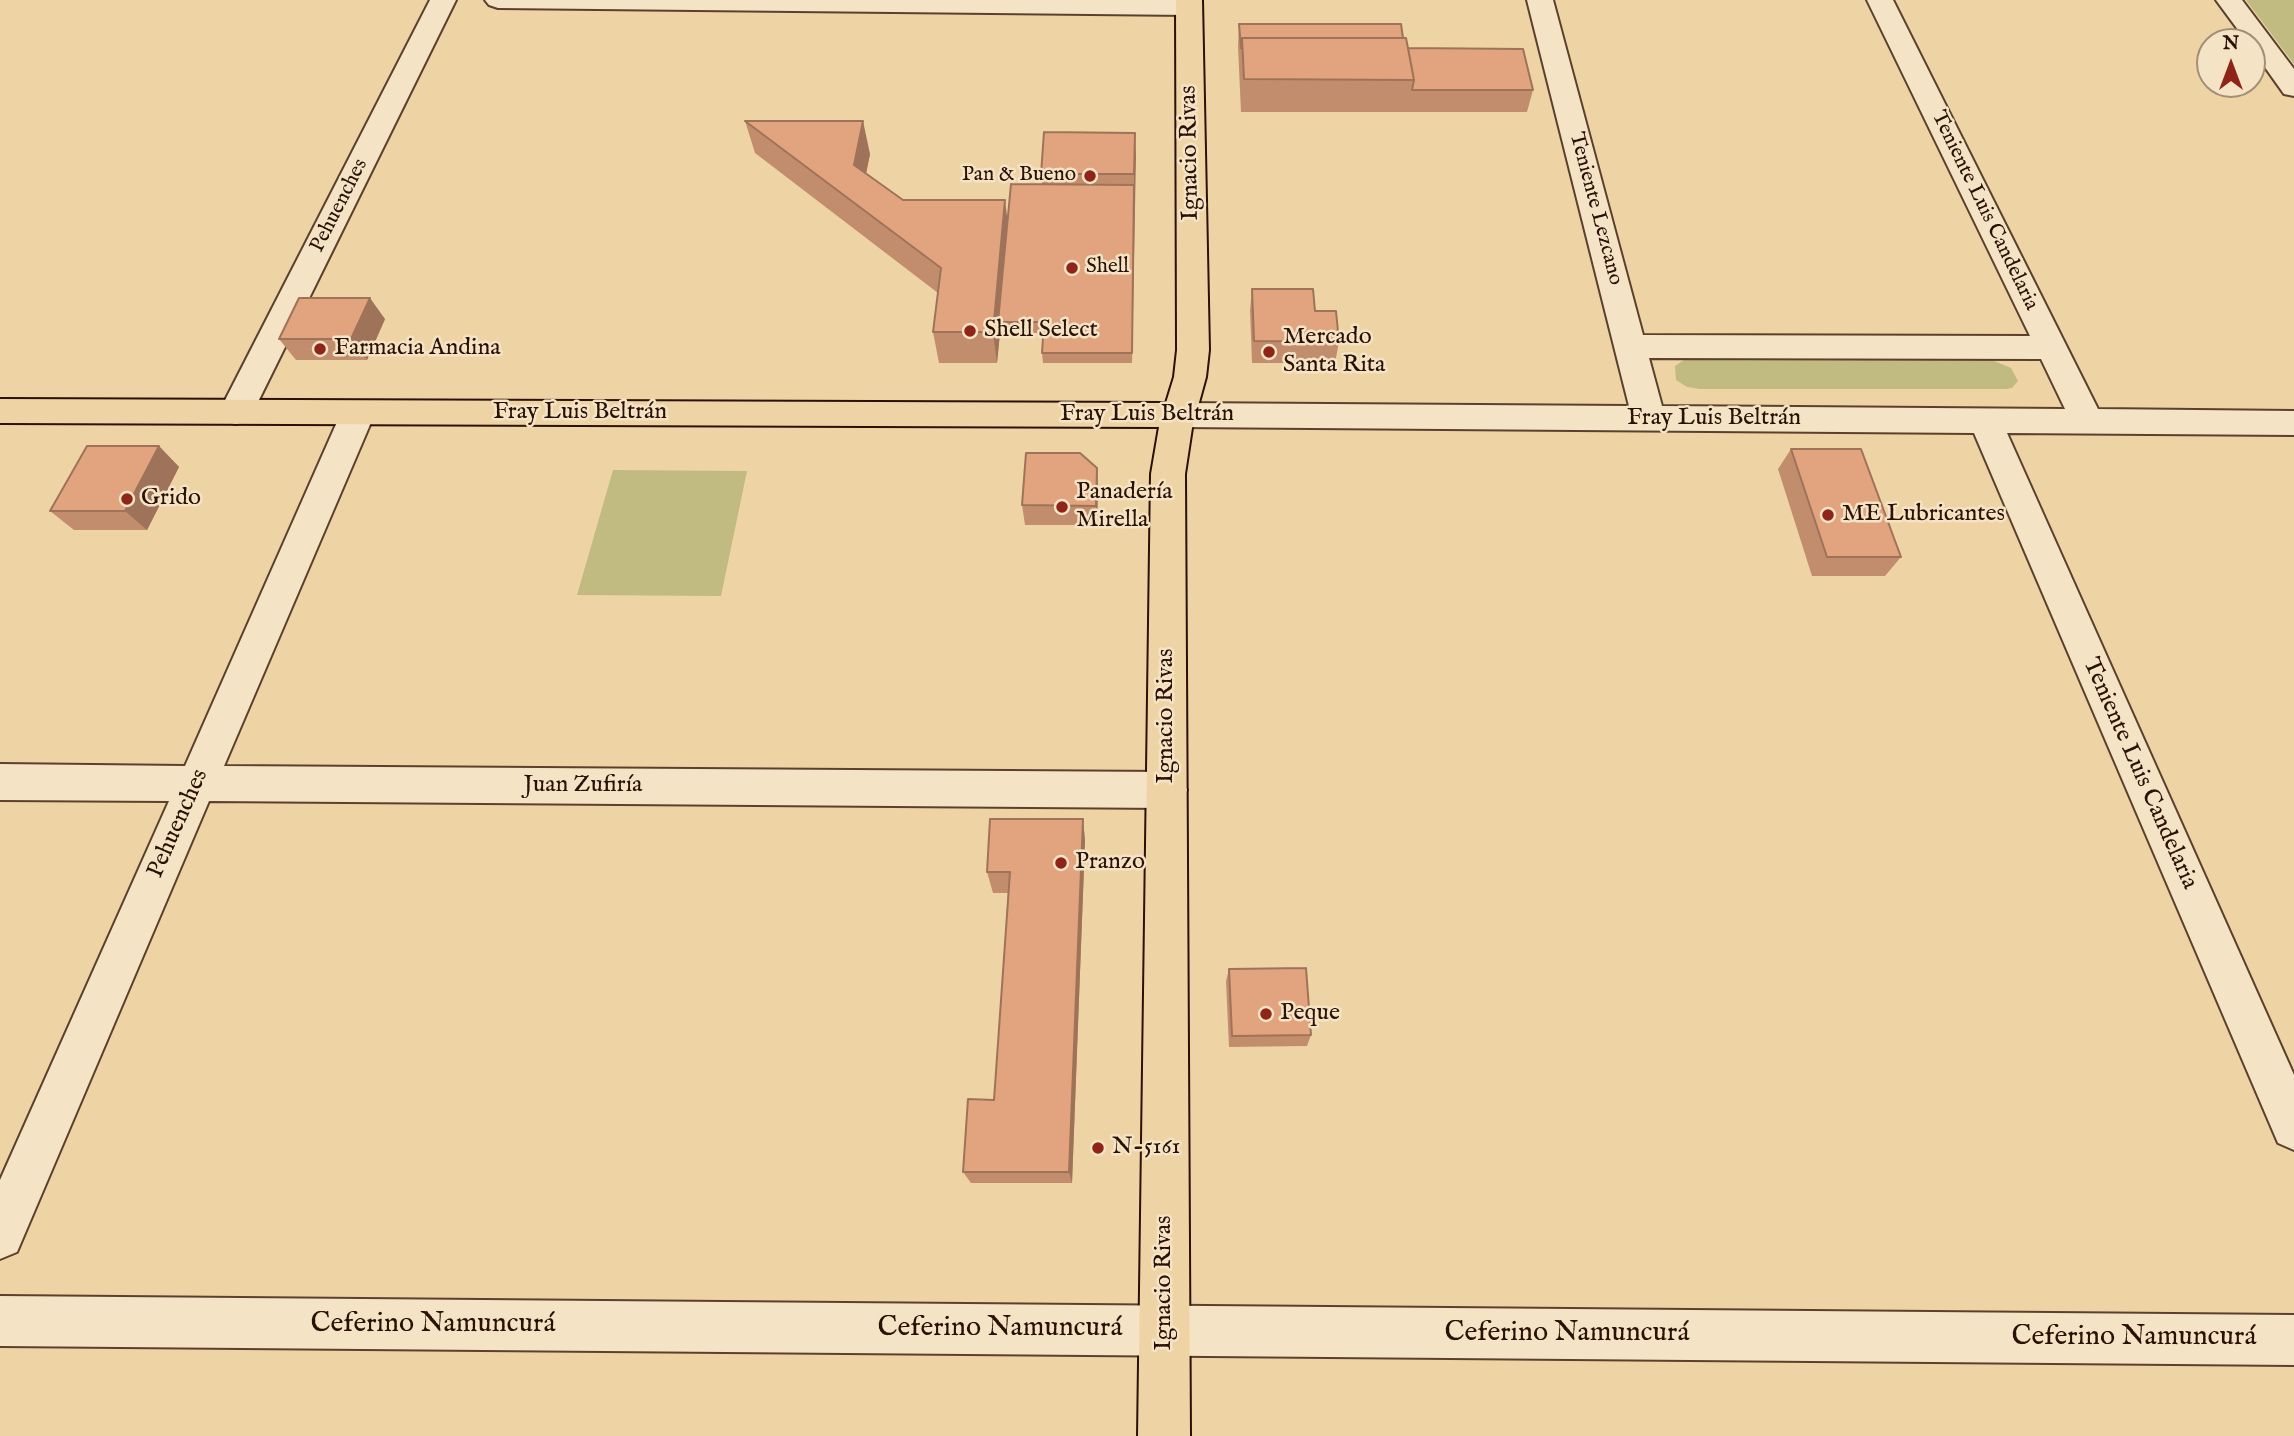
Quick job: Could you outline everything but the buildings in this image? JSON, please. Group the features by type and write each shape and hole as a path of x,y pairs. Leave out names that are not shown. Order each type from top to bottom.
{"main road":[{"name":"Ignacio Rivas","path":"1164,1436 1168,474 1178,415 1190,377 1193,350 1189,3"},
{"name":"Fray Luis Beltrán","path":"0,411 1178,415"}],"street":[{"name":"Pehuenches","path":"236,412 443,0"},
{"path":"498,0 1189,3"},
{"name":"Teniente Lezcano","path":"1541,0 1649,418"},
{"name":"Teniente Luis Candelaria","path":"1880,0 2088,422"},
{"path":"2229,0 2294,88"},
{"path":"1630,346 2052,348"},
{"name":"Pehuenches","path":"0,1235 358,412"},
{"name":"Fray Luis Beltrán","path":"1178,415 2294,423"},
{"name":"Teniente Luis Candelaria","path":"1985,421 2294,1127"},
{"name":"Juan Zufiría","path":"0,782 1167,790"},
{"name":"Ceferino Namuncurá","path":"0,1321 2294,1340"}],"shaded area":[{"path":"2246,0 2294,0 2294,64"},
{"path":"1684,360 1992,360 2011,368 2018,381 2012,388 2006,389 1700,389 1687,387 1676,380 1675,366"},
{"path":"613,470 747,471 721,596 577,595"}],"place":[{"name":"Pan & Bueno","path":"1090,176"},
{"name":"Shell","path":"1072,268"},
{"name":"Shell Select","path":"970,331"},
{"name":"Farmacia Andina","path":"320,349"},
{"name":"Mercado Santa Rita","path":"1269,352"},
{"name":"Grido","path":"127,499"},
{"name":"Panadería Mirella","path":"1062,507"},
{"name":"ME Lubricantes","path":"1828,515"},
{"name":"Pranzo","path":"1061,863"},
{"name":"Peque","path":"1266,1014"},
{"name":"N-5161","path":"1098,1148"}]}
